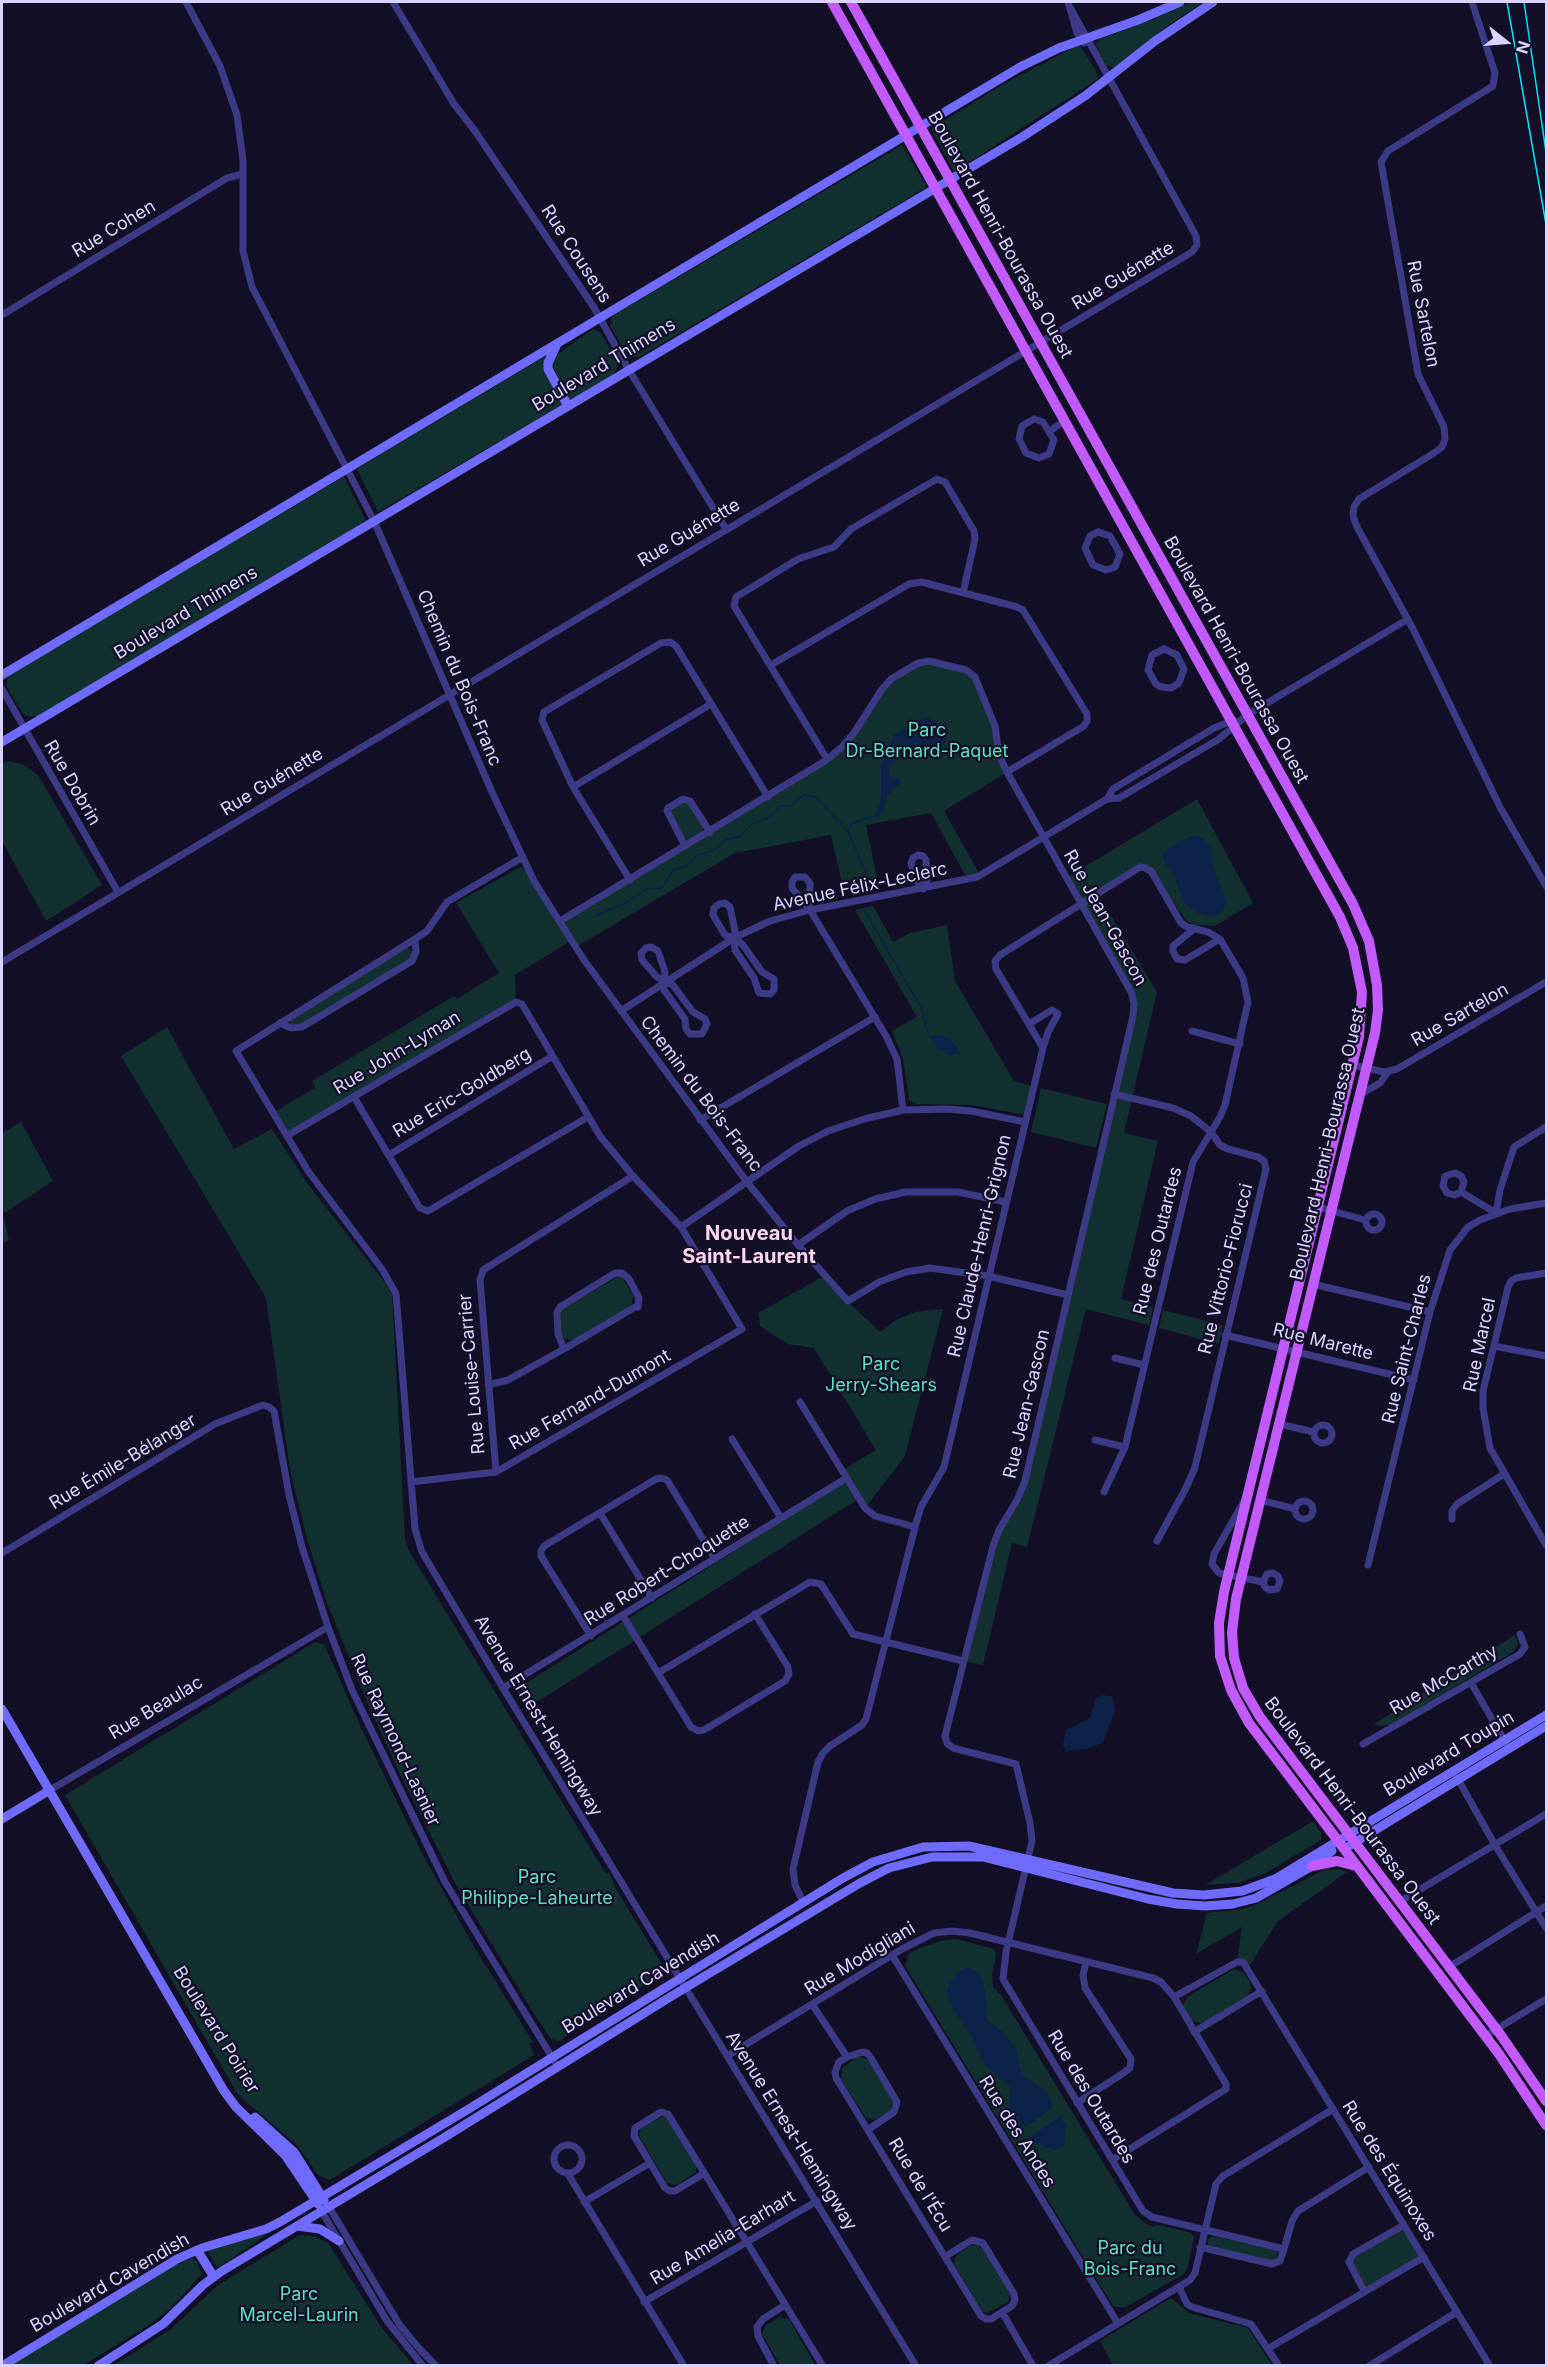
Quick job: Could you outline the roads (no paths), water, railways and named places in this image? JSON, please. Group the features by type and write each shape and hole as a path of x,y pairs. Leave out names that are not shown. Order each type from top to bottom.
{"main road":[{"name":"Boulevard Henri-Bourassa Ouest","path":"832,2 1340,917 1351,942 1360,976 1363,1003 1361,1029 1228,1575 1220,1612 1221,1661 1231,1690 1249,1723 1511,2070 1546,2126"},
{"name":"Boulevard Henri-Bourassa Ouest","path":"851,2 1353,904 1368,938 1376,967 1378,1000 1375,1034 1234,1607 1232,1632 1235,1665 1243,1688 1260,1717 1497,2029 1546,2101"},
{"path":"1312,1866 1337,1861 1356,1866"}],"street":[{"name":"Chemin du Bois-Franc","path":"186,2 228,86 240,133 243,174 243,246 249,278 374,521 534,881 621,1011 700,1120 798,1245 848,1301 879,1282 906,1272 930,1268 988,1276"},
{"name":"Rue Cousens","path":"393,2 454,104 480,138 600,318 726,529"},
{"path":"2,675 1028,63 1180,2"},
{"name":"Boulevard Thimens","path":"2,742 1055,117 1162,36 1213,2"},
{"name":"Rue Sartelon","path":"1472,2 1495,73 1493,86 1388,151 1381,162 1418,374 1443,424 1445,435 1443,445 1438,451 1362,497 1354,510 1355,523 1408,619 1501,809 1546,886"},
{"name":"Rue Guénette","path":"2,962 449,693 1189,254 1197,245 1193,231 1086,41 1070,5"},
{"name":"Rue Cohen","path":"2,315 227,178 243,174"},
{"path":"557,344 548,363 548,369 568,406"},
{"path":"1039,420 1050,431 1054,440 1049,454 1040,458 1026,453 1019,435 1025,423 1039,420"},
{"path":"1050,431 1064,421"},
{"path":"827,759 734,606 736,597 798,559 834,547 851,529 936,478 945,482 974,531 975,539 963,593"},
{"path":"1098,532 1107,534 1116,545 1120,554 1118,563 1106,570 1093,565 1085,549 1087,540 1098,532"},
{"path":"1116,545 1129,537"},
{"path":"771,665 909,584 922,582 1017,607 1023,610 1087,714 1087,721 1084,726 1007,772"},
{"name":"Avenue Félix-Leclerc","path":"621,1011 664,981 734,938 770,921 810,910 976,877 1107,799 1119,798 1219,739 1232,724 1408,619"},
{"path":"630,880 573,787 542,720 544,712 661,643 670,642 676,646 768,797"},
{"path":"1160,650 1173,652 1180,660 1184,674 1179,683 1171,688 1156,684 1148,670 1152,655 1160,650"},
{"name":"Boulevard Henri-Bourassa Ouest","path":"1180,660 1192,653"},
{"name":"Rue Jean-Gascon","path":"560,921 768,797 827,759 854,733 891,679 918,663 929,661 966,670 975,677 995,726 999,755 1007,772 1042,838 1131,992 1134,1003 1133,1016 1025,1481 993,1546 945,1736 952,1748 1016,1764"},
{"name":"Rue Dobrin","path":"2,688 118,892"},
{"path":"573,787 711,704"},
{"name":"Avenue Félix-Leclerc","path":"1107,799 1113,789 1217,726 1232,724"},
{"path":"685,846 667,811 683,799 690,801 710,832"},
{"path":"280,1023 427,931 447,902 523,857"},
{"path":"1043,1048 996,969 995,961 1000,955 1140,867 1145,867 1151,872 1182,923 1221,939"},
{"path":"810,910 810,883 806,877 795,877 792,888 810,910 875,1017 897,1059 903,1110"},
{"path":"734,938 735,931 729,907 725,903 719,904 714,908 713,915 725,934 734,938 743,945 762,972 774,979 774,990 770,994 759,993 754,978 735,950 734,938"},
{"path":"1194,929 1173,946 1177,959 1185,960 1221,939"},
{"path":"280,1023 291,1028 302,1027 412,961 416,952 415,939"},
{"name":"Rue des Outardes","path":"1104,1492 1125,1447 1193,1162 1225,1105 1247,1014 1247,990 1221,939"},
{"path":"664,981 664,990 685,1019 686,1029 690,1034 702,1034 707,1024 705,1019 693,1012 673,985 664,981 657,977 642,960 641,953 646,948 651,947 658,951 665,972 664,981"},
{"name":"Rue Sartelon","path":"1359,1096 1380,1083 1388,1072 1401,1067 1546,982"},
{"name":"Rue John-Lyman","path":"288,1135 516,1002 522,1004 551,1057"},
{"name":"Rue Claude-Henri-Grignon","path":"803,1902 795,1884 793,1869 818,1762 830,1746 862,1725 866,1719 921,1507 944,1467 1043,1048 1048,1032 1058,1014 1052,1010 1029,1024"},
{"path":"700,1120 875,1017"},
{"name":"Avenue Ernest-Hemingway","path":"280,1023 236,1051 308,1171 382,1269 396,1294 415,1529 422,1552 916,2366"},
{"path":"1192,1031 1240,1044"},
{"path":"551,1057 600,1136 633,1176 681,1227 799,1146 828,1131 864,1119 903,1110 971,1111 1025,1122"},
{"name":"Rue Eric-Goldberg","path":"389,1155 551,1057"},
{"path":"1353,1065 1388,1072"},
{"name":"Rue Vittorio-Fiorucci","path":"1114,1094 1173,1108 1191,1116 1211,1132 1220,1145 1258,1157 1264,1161 1266,1169 1195,1467 1157,1541"},
{"path":"354,1096 420,1208 428,1211 588,1117"},
{"path":"1461,1192 1496,1213 1500,1190 1514,1147 1546,1126"},
{"name":"Rue Louise-Carrier","path":"496,1473 480,1280 483,1270 633,1176"},
{"path":"798,1245 847,1211 875,1199 906,1191 958,1192 1006,1202"},
{"name":"Rue Saint-Charles","path":"1368,1564 1430,1312 1445,1262 1458,1238 1474,1223 1496,1213 1546,1203"},
{"path":"1318,1207 1365,1220"},
{"name":"Rue Fernand-Dumont","path":"411,1482 496,1473 742,1329 681,1227"},
{"path":"488,1385 508,1380 564,1349 638,1307 639,1298 629,1279 622,1273 615,1274 560,1307 557,1313 558,1334 564,1349"},
{"name":"Rue Marcel","path":"1546,1274 1516,1278 1511,1281 1483,1391 1483,1408 1490,1448 1546,1545"},
{"path":"988,1276 1068,1295"},
{"path":"1313,1284 1430,1312"},
{"name":"Rue Marette","path":"1225,1335 1414,1380"},
{"path":"1494,1346 1546,1356"},
{"path":"1114,1359 1144,1365"},
{"path":"800,1402 845,1479 869,1513 915,1527"},
{"name":"Rue Émile-Bélanger","path":"2,1553 215,1424 263,1405"},
{"name":"Rue Raymond-Lasnier","path":"263,1405 274,1412 294,1516 328,1626 352,1690 445,1881 558,2067"},
{"path":"1279,1424 1314,1432"},
{"path":"732,1439 781,1518"},
{"path":"1095,1440 1125,1447"},
{"path":"1452,1519 1452,1511 1457,1504 1504,1474"},
{"path":"591,1636 541,1556 544,1546 656,1479 666,1480 715,1559"},
{"name":"Rue Robert-Choquette","path":"503,1688 845,1479"},
{"name":"Boulevard Henri-Bourassa Ouest","path":"1228,1575 1215,1570 1212,1558 1248,1494"},
{"path":"1260,1500 1295,1509"},
{"path":"600,1513 652,1598"},
{"path":"1228,1575 1263,1582"},
{"path":"658,1673 810,1582 821,1584 853,1634 963,1661"},
{"path":"623,1616 692,1728 698,1731 704,1730 785,1681 789,1674 788,1667 755,1614"},
{"name":"Rue Beaulac","path":"2,1819 328,1626"},
{"name":"Rue McCarthy","path":"1363,1744 1524,1651 1524,1641 1520,1634"},
{"path":"1471,1683 1507,1744"},
{"name":"Boulevard Poirier","path":"2,1709 224,2091 236,2107 285,2155 319,2199 399,2324 436,2366"},
{"name":"Boulevard Toupin","path":"1340,1845 1507,1744 1546,1715"},
{"name":"Boulevard Toupin","path":"1507,1744 1546,1726"},
{"name":"Rue des Outardes","path":"1016,1764 1032,1841 1008,1943 1003,1979 1147,2215 1284,2248"},
{"path":"1456,1776 1546,1928"},
{"path":"1399,1902 1546,1814"},
{"name":"Boulevard Cavendish","path":"2,2366 166,2266 197,2250 269,2228 439,2127 803,1902 873,1862 923,1847 956,1845 980,1847 1028,1864 1148,1899 1205,1906 1233,1904 1256,1898 1312,1866 1340,1845"},
{"name":"Boulevard Cavendish","path":"98,2366 163,2324 214,2277 686,1988 860,1883 895,1866 925,1858 983,1857 1173,1893 1216,1894 1242,1891 1265,1884 1340,1845"},
{"path":"1449,1967 1546,1906"},
{"name":"Rue Modigliani","path":"727,2056 934,1933 952,1931 970,1933 1158,1980 1174,1997"},
{"name":"Rue des Andes","path":"892,1956 1118,2322"},
{"path":"1077,2103 1130,2068 1131,2059 1085,1988 1083,1975 1086,1962"},
{"name":"Rue des Équinoxes","path":"1174,1997 1243,1962 1490,2366"},
{"path":"1194,2032 1262,1992"},
{"path":"1112,2160 1226,2089 1226,2084 1174,1997"},
{"path":"1485,2036 1546,1999"},
{"path":"812,2004 847,2057"},
{"name":"Rue de l'Écu","path":"869,2129 894,2112 897,2102 867,2053 855,2053 836,2067 836,2078 981,2316 991,2319 1012,2306 1016,2296 983,2243 972,2240 946,2256"},
{"path":"1047,2366 1179,2287 1195,2273 1216,2184 1223,2176 1333,2109"},
{"path":"704,2174 675,2191 665,2188 650,2163 634,2131 635,2128 661,2112 668,2114 823,2366"},
{"path":"439,2127 445,2137"},
{"path":"568,2174 580,2167 583,2160 578,2148 568,2145 556,2152 554,2162 559,2170 568,2174 684,2366"},
{"path":"584,2202 650,2163"},
{"path":"1200,2247 1272,2264 1280,2261 1292,2221 1298,2211 1369,2167"},
{"name":"Rue Amelia-Earhart","path":"644,2302 817,2200"},
{"name":"Boulevard Poirier","path":"325,2209 339,2241 391,2327 423,2366"},
{"path":"1364,2291 1349,2262 1353,2254 1404,2225"},
{"path":"297,2226 320,2229 339,2241"},
{"path":"197,2250 214,2277"},
{"path":"1269,2348 1424,2257"},
{"path":"1179,2287 1187,2304 1191,2307 1251,2324 1279,2366"},
{"path":"763,2366 773,2363 758,2336 757,2327 763,2319 785,2305"},
{"path":"1002,2312 1033,2366"},
{"path":"1369,2366 1457,2312"}],"water":[{"path":"926,717 941,726 946,742 941,752 936,755 906,752 889,767 891,777 898,777 901,782 888,795 878,819 875,816 881,799 881,764 889,751 893,736 917,720"},
{"path":"1197,835 1204,839 1210,847 1215,872 1226,901 1224,910 1218,915 1211,916 1196,912 1183,902 1175,877 1165,863 1163,855 1166,850 1190,836"},
{"path":"937,1035 947,1037 954,1043 960,1054 949,1055 938,1049 931,1038"},
{"path":"1103,1695 1113,1698 1115,1711 1103,1742 1091,1748 1066,1751 1063,1745 1066,1730 1090,1718 1096,1698"},
{"path":"968,1967 981,1976 985,1990 987,2020 1003,2032 1016,2048 1022,2075 1047,2092 1051,2101 1052,2109 1025,2127 1022,2126 1009,2104 1010,2087 984,2064 972,2037 957,2016 948,1997 948,1988 955,1975"},
{"path":"1062,2115 1062,2121 1066,2123 1064,2147 1054,2150 1029,2138"}],"waterway":[{"path":"595,916 626,903 646,889 662,888 673,870 686,867 698,855 713,851 727,839 739,837 752,824 770,817 780,806 791,806 803,795 816,797 848,831"},
{"path":"860,889 866,873 848,831 850,824 875,816"},
{"path":"864,910 922,1009 931,1038"}],"tram line":[{"path":"1507,2 1546,224"},
{"path":"1524,2 1546,152"}],"district":[{"name":"Nouveau Saint-Laurent","path":"749,1246"}],"park label":[{"name":"Parc Dr-Bernard-Paquet","path":"927,741"},
{"name":"Parc Jerry-Shears","path":"881,1375"},
{"name":"Parc Philippe-Laheurte","path":"537,1888"},
{"name":"Parc du Bois-Franc","path":"1130,2259"},
{"name":"Parc Marcel-Laurin","path":"299,2305"}]}
